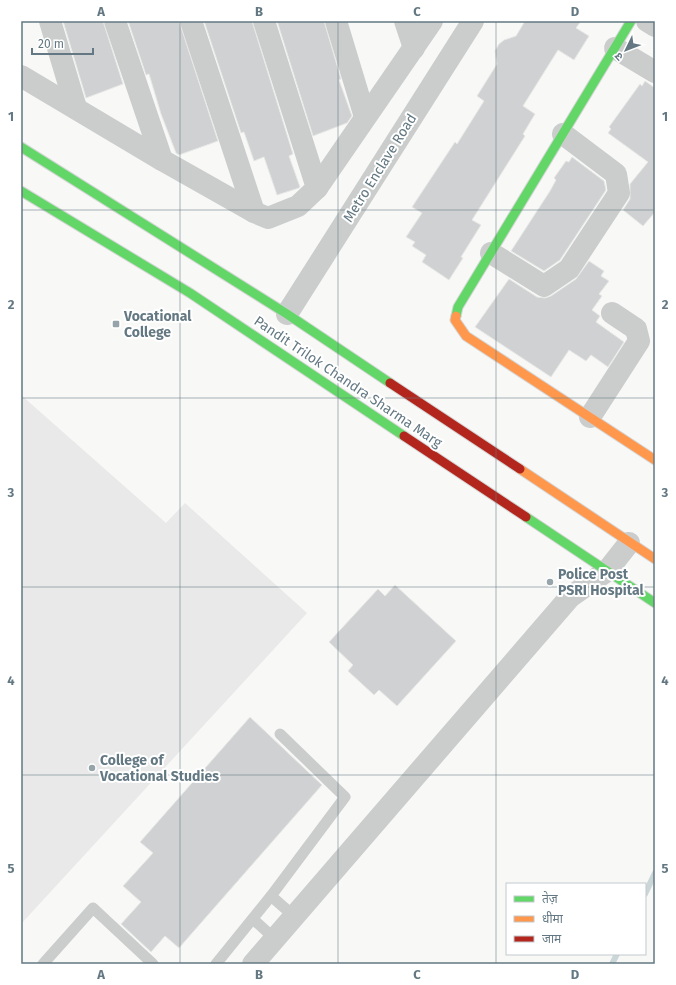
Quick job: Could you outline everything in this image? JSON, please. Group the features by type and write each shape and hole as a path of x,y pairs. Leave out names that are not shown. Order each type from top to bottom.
{"main road":[{"path":"631,21 458,307 455,320 466,336 655,460"},
{"name":"Pandit Trilok Chandra Sharma Marg","path":"21,147 287,314 655,559"},
{"name":"Pandit Trilok Chandra Sharma Marg","path":"21,191 190,293 655,603"}],"street":[{"path":"50,21 76,108"},
{"path":"115,21 162,160"},
{"path":"191,21 254,212"},
{"path":"264,21 317,188"},
{"path":"336,21 365,118"},
{"path":"405,21 414,48"},
{"path":"21,76 162,160 254,212 268,218 298,206 317,188 432,21"},
{"name":"Metro Enclave Road","path":"287,314 473,21"},
{"path":"647,21 655,26"},
{"path":"615,48 655,72"},
{"path":"491,254 544,286 569,269 619,193 616,174 563,134"},
{"path":"590,417 639,341 636,329 612,313"},
{"path":"253,964 570,597 607,571 629,543"}],"lane":[{"path":"216,964 253,919 345,798 280,734"},
{"path":"270,896 295,916"},
{"path":"43,964 93,908 153,964"},
{"path":"253,919 275,939"}],"shaded area":[{"name":"College of Vocational Studies","path":"21,395 166,523 185,503 307,613 21,924"}],"building":[{"path":"63,21 103,21 123,84 86,98"},
{"path":"128,21 179,21 218,141 179,155 176,153 161,114 149,74 146,75"},
{"path":"204,21 252,21 293,154 289,156 300,187 299,188 277,195 264,157 254,161 244,132 241,133"},
{"path":"277,21 324,21 341,79 339,80 352,116 347,123 313,136"},
{"path":"525,21 581,21 576,28 589,36 574,60 558,50 523,106 535,114 523,134 525,136 472,220 481,225 449,280 422,262 426,255 412,246 415,242 406,237 422,213 412,207 455,142 457,144 484,101 477,96 497,64 495,51 499,44 504,40 516,36"},
{"path":"645,81 655,88 655,212 643,226 623,210 630,199 630,184 648,162 608,133 611,129 609,127 640,84 642,86"},
{"path":"572,157 604,181 606,190 560,260 544,271 511,251 550,191 556,180 554,178 566,161 569,162"},
{"path":"589,261 604,271 601,276 609,281 599,294 602,296 592,310 600,316 596,322 624,342 608,367 591,355 586,361 569,350 551,377 475,327 509,279 537,297 545,298 551,296 576,279"},
{"path":"395,585 456,641 397,706 379,690 374,695 348,671 353,665 329,642 378,589 385,596"},
{"path":"250,717 322,785 179,948 165,936 151,952 121,924 141,902 123,886 153,853 140,842"}],"waterway":[{"path":"646,892 655,873"},
{"path":"612,964 616,955"}],"traffic: fast":[{"path":"456,316 458,307 631,21"},
{"path":"21,147 287,314 390,383"},
{"path":"21,191 190,293 404,436"},
{"path":"526,517 655,603"}],"traffic: slow":[{"path":"456,316 455,320 466,336 655,460"},
{"path":"520,469 655,559"}],"traffic: jam":[{"path":"390,383 520,469"},
{"path":"404,436 526,517"}],"place":[{"name":"Vocational College","path":"116,324"},
{"name":"Police Post PSRI Hospital","path":"550,582"},
{"name":"College of Vocational Studies","path":"92,768"}]}
